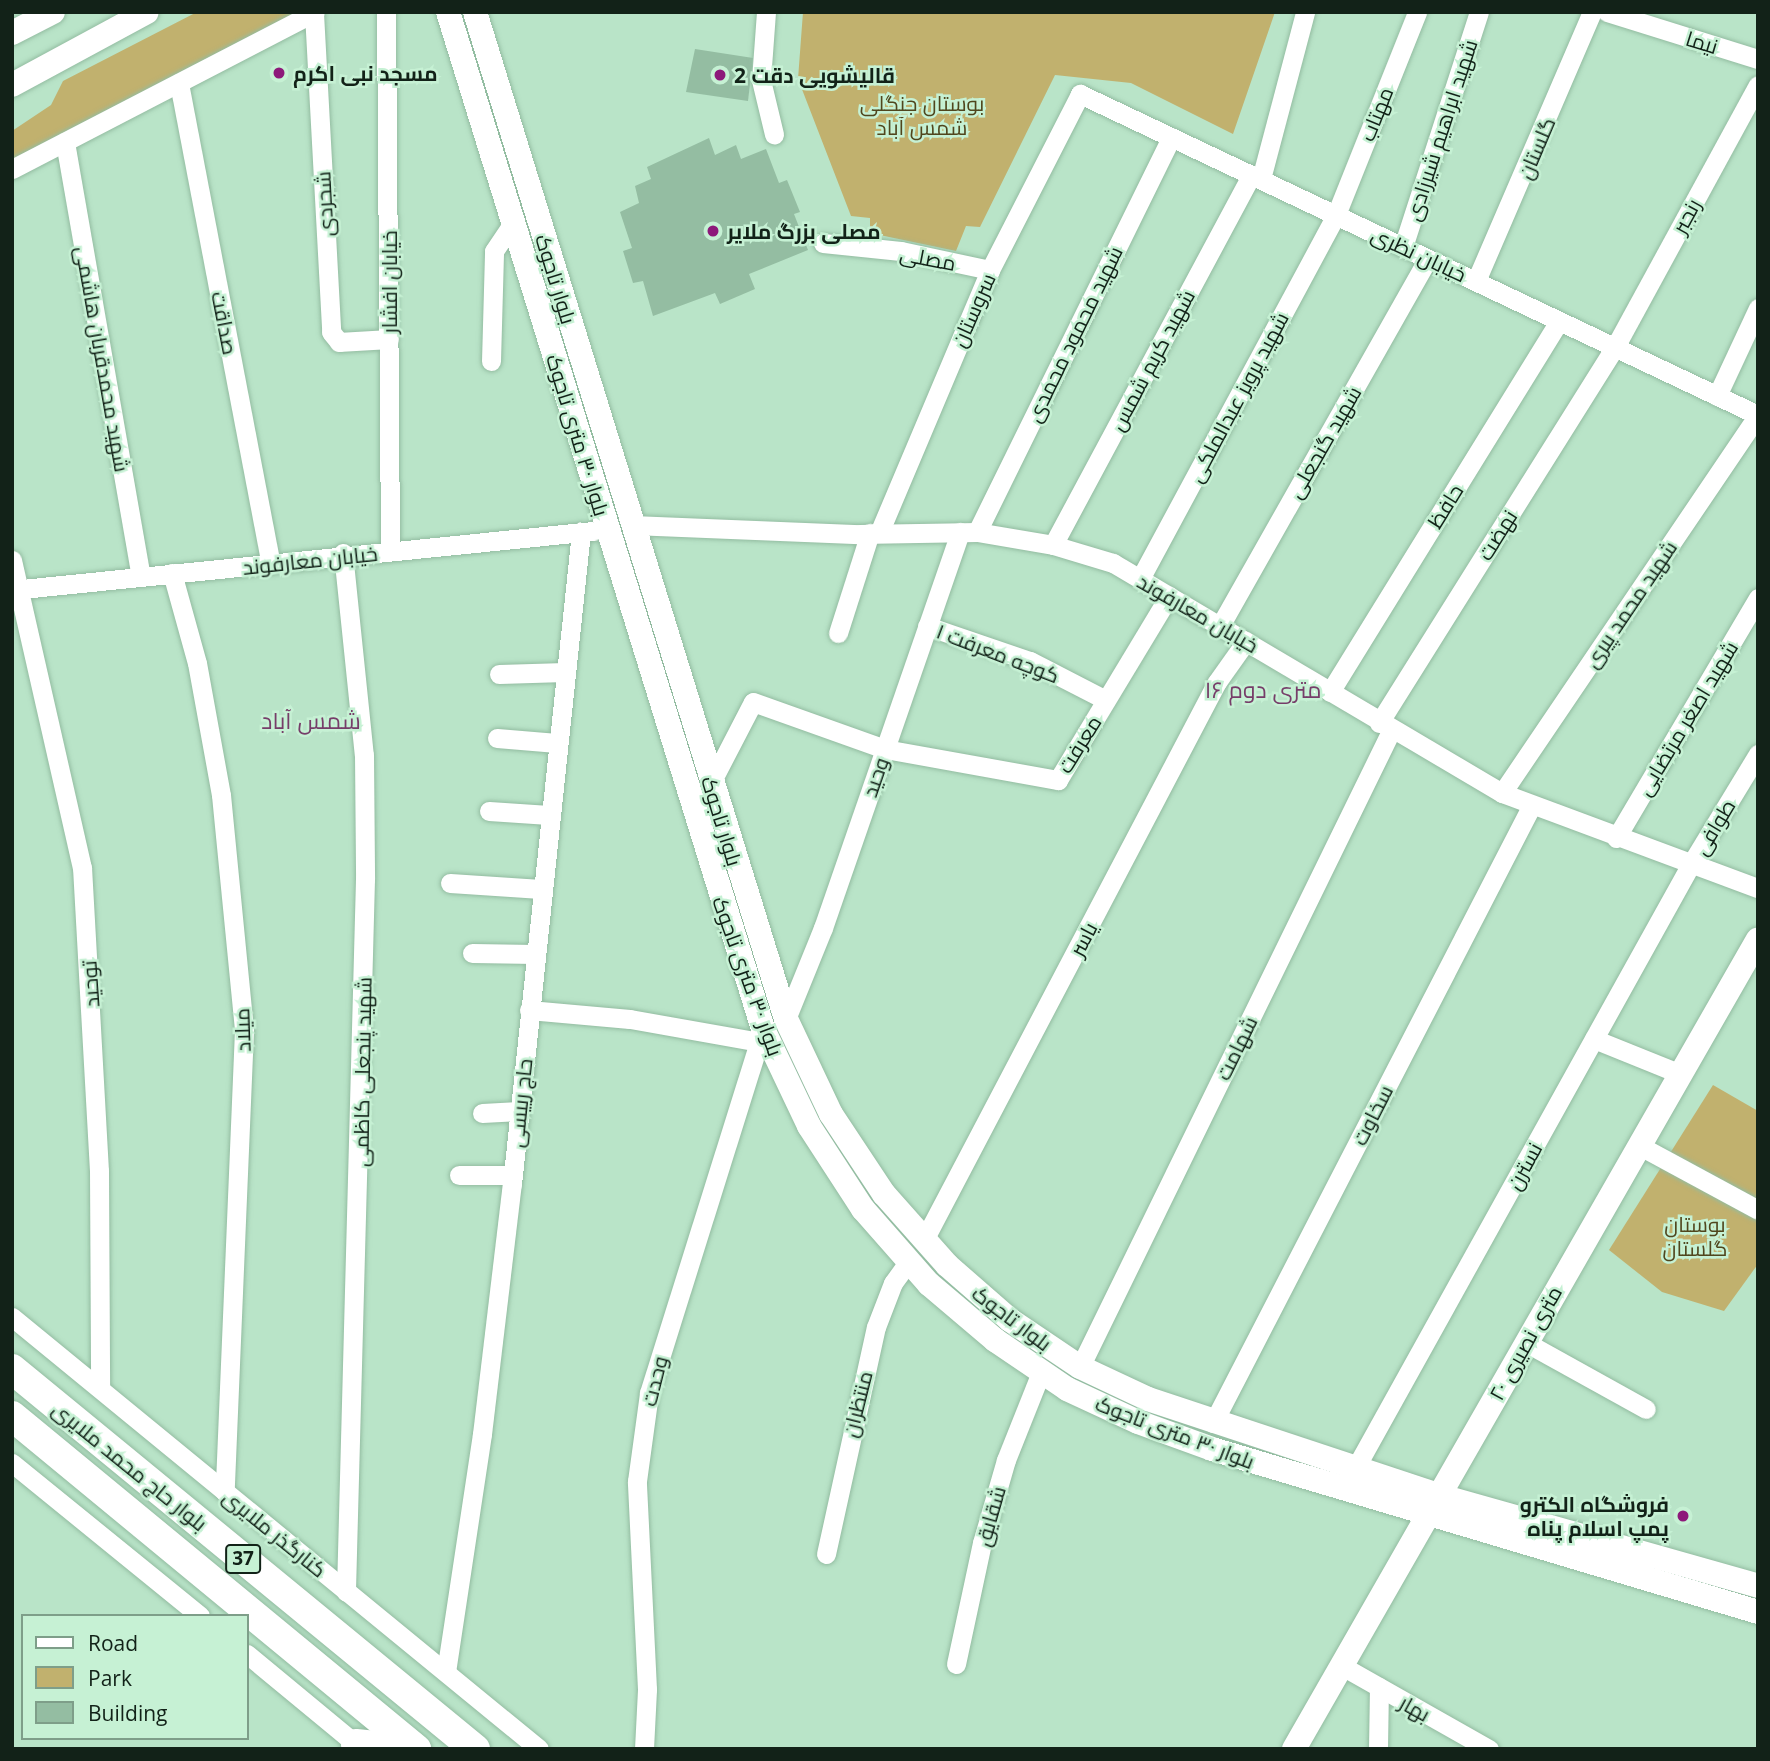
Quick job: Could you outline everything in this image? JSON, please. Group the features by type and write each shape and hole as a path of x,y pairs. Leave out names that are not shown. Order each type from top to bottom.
{"highway":[{"name":"بلوار حاج محمد ملایری","path":"12,1369 475,1749"},
{"name":"بلوار حاج محمد ملایری","path":"12,1416 416,1749"},
{"path":"359,1746 405,1749"}],"main road":[{"path":"12,33 53,12"},
{"path":"12,85 147,12"},
{"name":"بلوار ۳۰ متری تاجوک","path":"448,12 761,1035 809,1126 863,1209 909,1261 995,1340 1041,1371 1138,1422 1435,1506 1758,1586"},
{"name":"بلوار تاجوک","path":"475,12 786,1019 831,1114 884,1194 924,1240 1010,1320 1080,1367 1213,1423 1356,1467 1435,1506"},
{"path":"12,96 55,63"},
{"path":"607,530 632,525"},
{"name":"۲۰ متری نصیری","path":"1294,1749 1435,1506 1678,1073 1758,939"},
{"name":"بلوار ۳۰ متری تاجوک","path":"1435,1506 1758,1612"}],"street":[{"name":"خیابان افشار","path":"387,12 390,551"},
{"path":"766,12 761,80 774,134"},
{"name":"شهید کریم شمس","path":"1054,545 1256,177 1305,12"},
{"name":"مهتاب","path":"1336,215 1417,12"},
{"name":"شهید ابراهیم شیرزادی","path":"1403,247 1479,12"},
{"name":"گلستان","path":"1476,281 1592,12"},
{"name":"نیما","path":"1607,12 1639,17 1758,59"},
{"name":"شجردی","path":"315,13 331,332 339,342 389,339"},
{"path":"12,169 315,13"},
{"name":"صداقت","path":"179,83 271,564"},
{"name":"رنجبر","path":"1615,347 1758,85"},
{"name":"خیابان نظری","path":"1080,94 1758,415"},
{"name":"سروستان","path":"838,633 875,533 990,270 1080,94"},
{"name":"شهید محمود محمدی","path":"969,532 1171,137"},
{"name":"شهید محمدقربان هاشمی","path":"65,142 141,576"},
{"name":"شهید پرویز عبدالملکی","path":"1140,579 1336,215"},
{"path":"491,361 494,251 513,223"},
{"name":"مصلی","path":"823,243 901,251 990,270"},
{"name":"شهید گنجعلی","path":"1220,626 1428,259"},
{"path":"1717,396 1758,308"},
{"name":"حافظ","path":"1330,692 1559,321"},
{"name":"نهضت","path":"1385,726 1615,347"},
{"name":"شهید محمد پیری","path":"1502,793 1758,415"},
{"name":"خیابان معارفوند","path":"632,525 875,533 969,532 1054,545 1113,563 1502,793 1531,807 1758,888"},
{"name":"خیابان معارفوند","path":"15,589 271,564 343,554 607,530"},
{"name":"حاج رییسی","path":"446,1672 482,1434 513,1175 541,889 581,532"},
{"name":"وحید","path":"786,1019 928,626 969,532"},
{"name":"شهید پنجعلی کاظمی","path":"343,554 364,755 365,879 346,1591"},
{"name":"توحید","path":"12,560 15,589 82,867 99,1171 100,1386"},
{"name":"میلاد","path":"172,573 197,663 221,794 244,1030 225,1492"},
{"name":"معرفت","path":"885,749 1058,780 1169,596"},
{"name":"شهید اصغر مرتضایی","path":"1616,838 1758,598"},
{"name":"کوچه معرفت ۱","path":"928,626 1030,661 1106,700"},
{"name":"یاسر","path":"924,1240 1217,682 1246,641"},
{"path":"499,674 565,672"},
{"path":"711,783 753,702 885,749"},
{"name":"شهامت","path":"1080,1367 1385,726"},
{"path":"497,738 557,743"},
{"name":"طوافی","path":"1691,864 1758,754"},
{"name":"سخاوت","path":"1213,1423 1531,807"},
{"path":"489,811 549,816"},
{"name":"نسترن","path":"1356,1467 1691,864"},
{"path":"450,883 541,889"},
{"path":"472,953 535,954"},
{"path":"529,1010 761,1035"},
{"name":"وحدت","path":"644,1749 647,1689 637,1480 649,1393 761,1035"},
{"path":"1594,1039 1678,1073"},
{"path":"482,1113 519,1111"},
{"path":"1638,1145 1758,1210"},
{"path":"460,1175 513,1175"},
{"name":"منتظران","path":"826,1554 876,1327 893,1283 909,1261"},
{"name":"کنارگذر ملایری","path":"12,1317 100,1386 539,1749"},
{"path":"1525,1342 1646,1409"},
{"name":"شقایق","path":"956,1664 989,1519 1006,1460 1041,1371"},
{"path":"12,1463 198,1614"},
{"path":"248,1655 359,1746"},
{"name":"بهار","path":"1342,1665 1489,1749"},
{"path":"1378,1749 1379,1687"}],"green space":[{"path":"197,12 298,12 12,160 12,131 51,105 63,81"},
{"name":"بوستان جنگلی شمس آباد","path":"803,12 1275,12 1233,134 1131,83 1055,75 980,227 966,226 956,251 870,233 870,218 851,216 798,79"},
{"name":"بوستان گلستان","path":"1713,1085 1758,1111 1758,1264 1724,1311 1662,1292 1609,1250"}],"building":[{"name":"قالیشویی دقت 2","path":"695,49 753,58 748,101 686,92"},
{"name":"مصلی بزرگ ملایر","path":"709,138 715,155 736,145 741,159 766,149 779,183 787,180 800,212 794,214 808,250 749,274 755,289 720,304 715,293 653,316 643,281 633,283 623,251 632,248 620,212 639,203 635,186 651,179 647,167"}],"place":[{"name":"مسجد نبی اکرم","path":"279,73"},
{"name":"قالیشویی دقت 2","path":"720,75"},
{"name":"مصلی بزرگ ملایر","path":"713,231"},
{"name":"فروشگاه الکترو پمپ اسلام پناه","path":"1683,1516"}],"district":[{"name":"۱۶ متری دوم","path":"1263,689"},
{"name":"شمس آباد","path":"311,720"}]}
